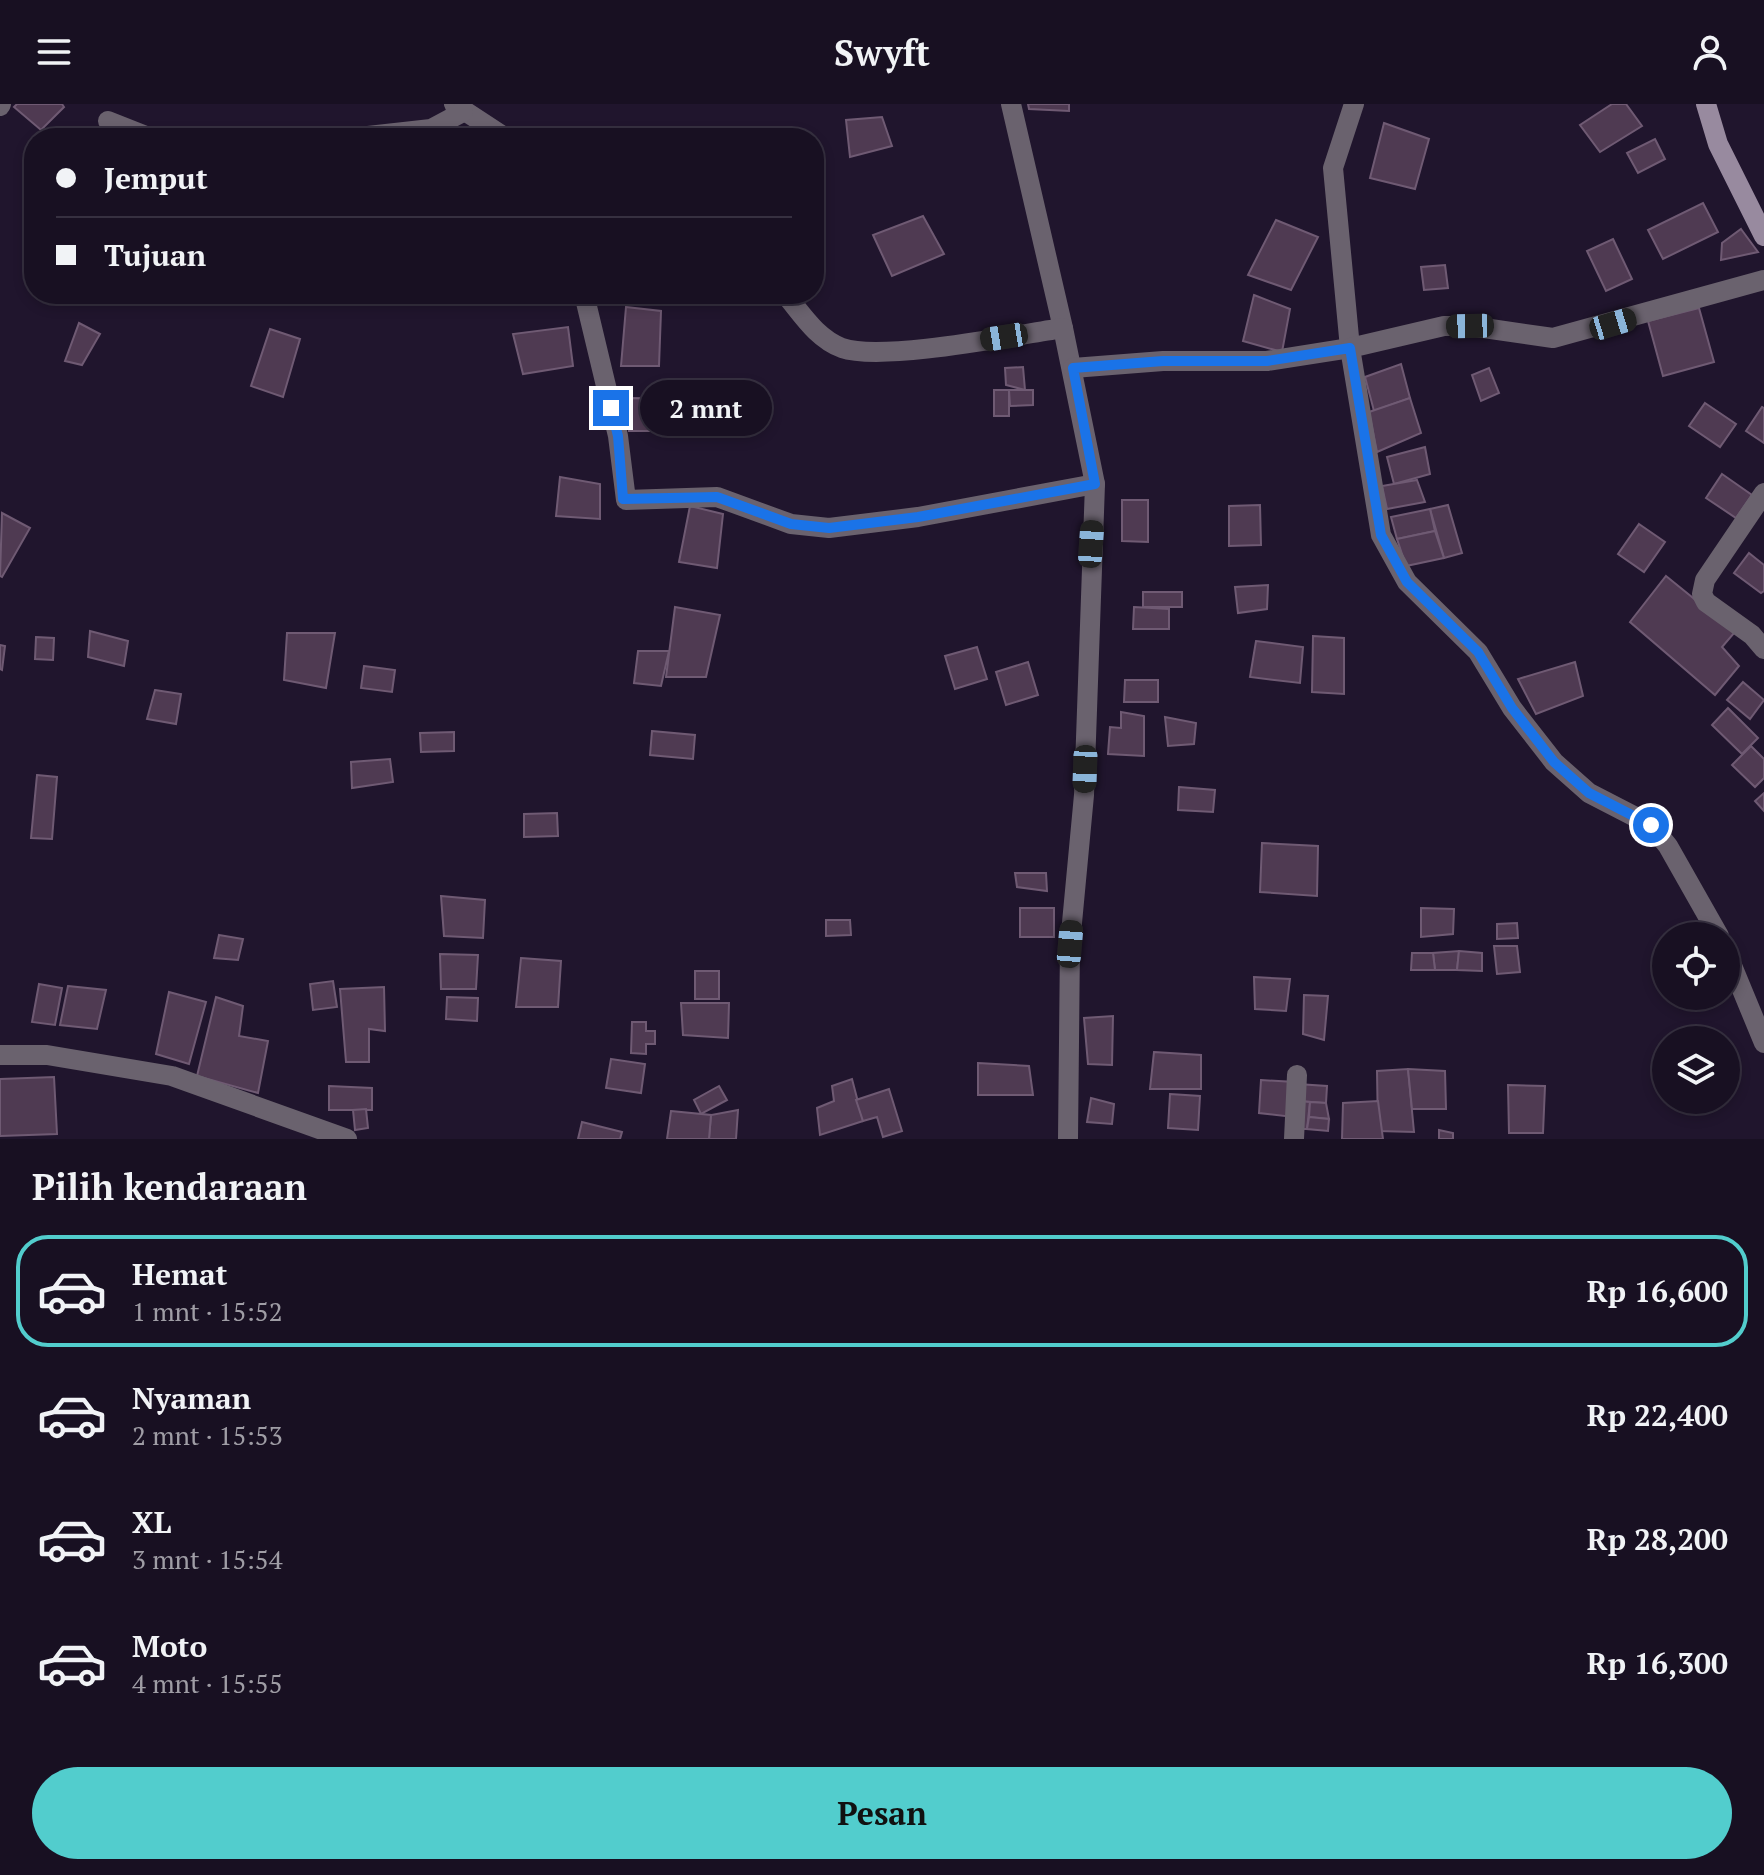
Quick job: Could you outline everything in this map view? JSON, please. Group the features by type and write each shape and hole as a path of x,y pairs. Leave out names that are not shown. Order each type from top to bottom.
{"main road":[{"path":"1706,104 1718,144 1764,236"}],"street":[{"path":"1011,104 1073,368 1095,484 1084,795 1070,944 1068,1139"},
{"path":"1354,104 1333,168 1350,348 1381,535 1407,582 1478,652 1512,708 1554,762 1589,793 1651,825 1668,846 1711,922"},
{"path":"432,128 458,108 490,128"},
{"path":"108,121 126,128"},
{"path":"1073,368 1163,361 1267,361 1350,348 1444,326 1470,326 1553,338 1764,280"},
{"path":"586,304 618,436 626,500 717,497 791,524 829,528 918,517 1095,484"},
{"path":"793,304 815,332 843,348 879,352 1063,328"},
{"path":"1764,493 1703,587 1706,602 1758,642 1764,617"},
{"path":"1740,985 1764,1043"},
{"path":"0,1055 47,1055 172,1076 347,1139"},
{"path":"1294,1139 1297,1075"}],"building":[{"path":"17,104 62,104 64,107 43,128 39,128 14,107"},
{"path":"1028,104 1069,104 1069,111 1029,109"},
{"path":"1612,104 1626,104 1642,126 1600,152 1580,125"},
{"path":"882,117 892,146 850,157 846,120"},
{"path":"1384,123 1429,139 1415,189 1370,178"},
{"path":"1655,139 1665,159 1638,173 1627,153"},
{"path":"1703,203 1718,232 1663,259 1648,230"},
{"path":"923,216 944,254 892,276 873,235"},
{"path":"1276,220 1318,237 1291,290 1248,275"},
{"path":"1741,229 1758,252 1721,260 1722,243"},
{"path":"1613,239 1632,279 1606,291 1587,251"},
{"path":"1445,265 1448,288 1424,290 1421,267"},
{"path":"1254,295 1290,309 1282,352 1243,341"},
{"path":"626,307 661,311 659,366 621,366"},
{"path":"1699,308 1714,362 1663,376 1648,321"},
{"path":"79,323 100,334 82,365 65,361"},
{"path":"568,327 573,366 523,374 513,334"},
{"path":"270,329 300,339 283,397 251,386"},
{"path":"1401,364 1410,398 1374,411 1365,377"},
{"path":"1023,367 1025,390 1006,385 1005,368"},
{"path":"1489,368 1499,393 1481,401 1472,375"},
{"path":"994,390 1009,390 1009,416 994,416"},
{"path":"1009,390 1033,390 1033,405 1010,406"},
{"path":"629,398 692,399 690,431 629,431"},
{"path":"1410,398 1421,433 1377,452 1369,412"},
{"path":"1705,403 1736,424 1720,447 1689,426"},
{"path":"1764,408 1764,443 1746,431"},
{"path":"1425,447 1430,474 1394,484 1387,457"},
{"path":"1722,474 1752,495 1736,518 1706,498"},
{"path":"560,477 600,484 600,519 556,516"},
{"path":"1417,480 1425,502 1387,509 1382,486"},
{"path":"1122,500 1148,500 1148,542 1122,541"},
{"path":"1260,505 1261,545 1229,546 1229,506"},
{"path":"1448,505 1462,553 1444,558 1430,509"},
{"path":"690,506 723,514 717,568 679,562"},
{"path":"1430,509 1435,531 1397,539 1391,517"},
{"path":"2,513 30,528 2,577 0,576"},
{"path":"1639,524 1665,542 1644,572 1618,554"},
{"path":"1435,531 1444,558 1406,566 1397,539"},
{"path":"1749,553 1764,565 1764,591 1761,593 1734,573"},
{"path":"1666,576 1735,632 1722,647 1739,666 1715,695 1630,622"},
{"path":"1268,585 1267,609 1238,613 1235,587"},
{"path":"1143,592 1182,592 1182,607 1143,607"},
{"path":"675,607 720,615 706,677 666,677"},
{"path":"1134,607 1169,609 1169,629 1133,629"},
{"path":"90,631 128,641 124,666 88,657"},
{"path":"287,633 335,633 326,688 284,680"},
{"path":"1313,636 1344,638 1344,694 1312,692"},
{"path":"36,637 54,638 53,660 35,659"},
{"path":"1256,641 1303,647 1300,683 1250,677"},
{"path":"0,645 5,646 2,670 0,669"},
{"path":"977,647 987,679 955,689 945,656"},
{"path":"638,651 669,651 661,686 634,683"},
{"path":"1028,662 1038,695 1006,705 996,672"},
{"path":"1575,662 1583,696 1536,714 1518,679"},
{"path":"364,666 395,670 392,692 361,688"},
{"path":"1125,680 1158,680 1158,702 1124,702"},
{"path":"1743,682 1764,700 1750,719 1727,700"},
{"path":"155,690 181,694 176,724 147,719"},
{"path":"1728,708 1758,738 1742,754 1712,725"},
{"path":"1121,712 1144,716 1144,756 1108,754 1110,727 1121,728"},
{"path":"1165,717 1196,723 1194,744 1168,746"},
{"path":"652,731 695,735 693,759 650,755"},
{"path":"454,732 454,751 421,752 420,733"},
{"path":"1751,746 1764,759 1764,778 1755,787 1732,765"},
{"path":"390,759 393,782 352,788 351,762"},
{"path":"37,775 57,777 52,839 31,838"},
{"path":"1179,787 1215,790 1213,812 1178,810"},
{"path":"1764,793 1764,811 1755,801"},
{"path":"557,813 558,836 524,837 524,814"},
{"path":"1262,843 1318,846 1317,896 1260,892"},
{"path":"1015,873 1046,873 1047,891 1017,887"},
{"path":"441,896 485,900 483,938 444,936"},
{"path":"1020,908 1054,908 1054,937 1020,937"},
{"path":"1421,908 1454,909 1453,934 1421,937"},
{"path":"826,920 850,920 851,935 826,936"},
{"path":"1517,923 1518,938 1497,939 1497,924"},
{"path":"219,935 243,939 238,960 214,958"},
{"path":"1494,946 1517,946 1520,972 1497,974"},
{"path":"1459,951 1457,970 1435,970 1433,953"},
{"path":"1459,951 1482,953 1482,971 1457,970"},
{"path":"1412,953 1433,953 1435,970 1411,970"},
{"path":"440,954 478,955 476,989 441,989"},
{"path":"521,958 561,961 558,1007 516,1007"},
{"path":"695,971 719,971 719,999 695,999"},
{"path":"1254,977 1290,979 1286,1011 1255,1009"},
{"path":"333,981 337,1007 313,1010 310,984"},
{"path":"39,984 62,988 55,1025 32,1022"},
{"path":"68,986 106,990 97,1029 60,1025"},
{"path":"384,987 385,1031 369,1029 369,1062 346,1062 340,989"},
{"path":"169,992 206,1002 189,1064 156,1054"},
{"path":"1304,995 1328,996 1324,1040 1303,1034"},
{"path":"216,997 243,1006 239,1036 268,1041 258,1093 197,1076"},
{"path":"447,997 478,998 477,1021 446,1019"},
{"path":"681,1003 729,1003 728,1038 683,1035"},
{"path":"1113,1016 1112,1065 1088,1064 1084,1018"},
{"path":"632,1022 646,1022 646,1031 655,1031 655,1044 646,1044 646,1054 631,1053"},
{"path":"1154,1052 1201,1055 1201,1089 1150,1089"},
{"path":"611,1059 645,1064 641,1093 606,1088"},
{"path":"978,1063 1029,1066 1033,1095 978,1095"},
{"path":"1408,1069 1414,1132 1378,1131 1377,1071"},
{"path":"1408,1069 1445,1071 1446,1109 1412,1109"},
{"path":"54,1077 57,1134 0,1136 0,1079"},
{"path":"852,1079 863,1121 820,1135 817,1108 834,1101 832,1086"},
{"path":"1261,1080 1295,1082 1293,1117 1259,1113"},
{"path":"1297,1084 1327,1086 1326,1103 1297,1101"},
{"path":"1508,1085 1545,1086 1543,1133 1509,1133"},
{"path":"329,1086 372,1088 372,1110 329,1110"},
{"path":"719,1086 727,1100 701,1114 694,1100"},
{"path":"889,1089 902,1131 883,1137 877,1117 863,1121 856,1100"},
{"path":"1170,1094 1200,1096 1198,1130 1168,1128"},
{"path":"1091,1098 1114,1104 1112,1124 1087,1122"},
{"path":"1297,1101 1310,1102 1307,1129 1296,1129"},
{"path":"1378,1101 1383,1139 1342,1139 1343,1103"},
{"path":"1310,1102 1326,1103 1329,1119 1309,1117"},
{"path":"366,1109 368,1128 355,1130 353,1110"},
{"path":"738,1110 736,1139 709,1139 711,1115"},
{"path":"671,1111 711,1115 709,1139 667,1139"},
{"path":"1309,1117 1329,1119 1328,1131 1307,1129"},
{"path":"582,1122 622,1132 620,1139 578,1139"},
{"path":"1439,1130 1453,1133 1453,1139 1439,1139"}],"route":[{"path":"611,408 618,436 623,499 717,497 791,524 829,528 918,517 1095,484 1073,368 1163,361 1267,361 1350,348 1381,535 1407,582 1478,652 1512,708 1554,762 1589,793 1651,825"}]}
